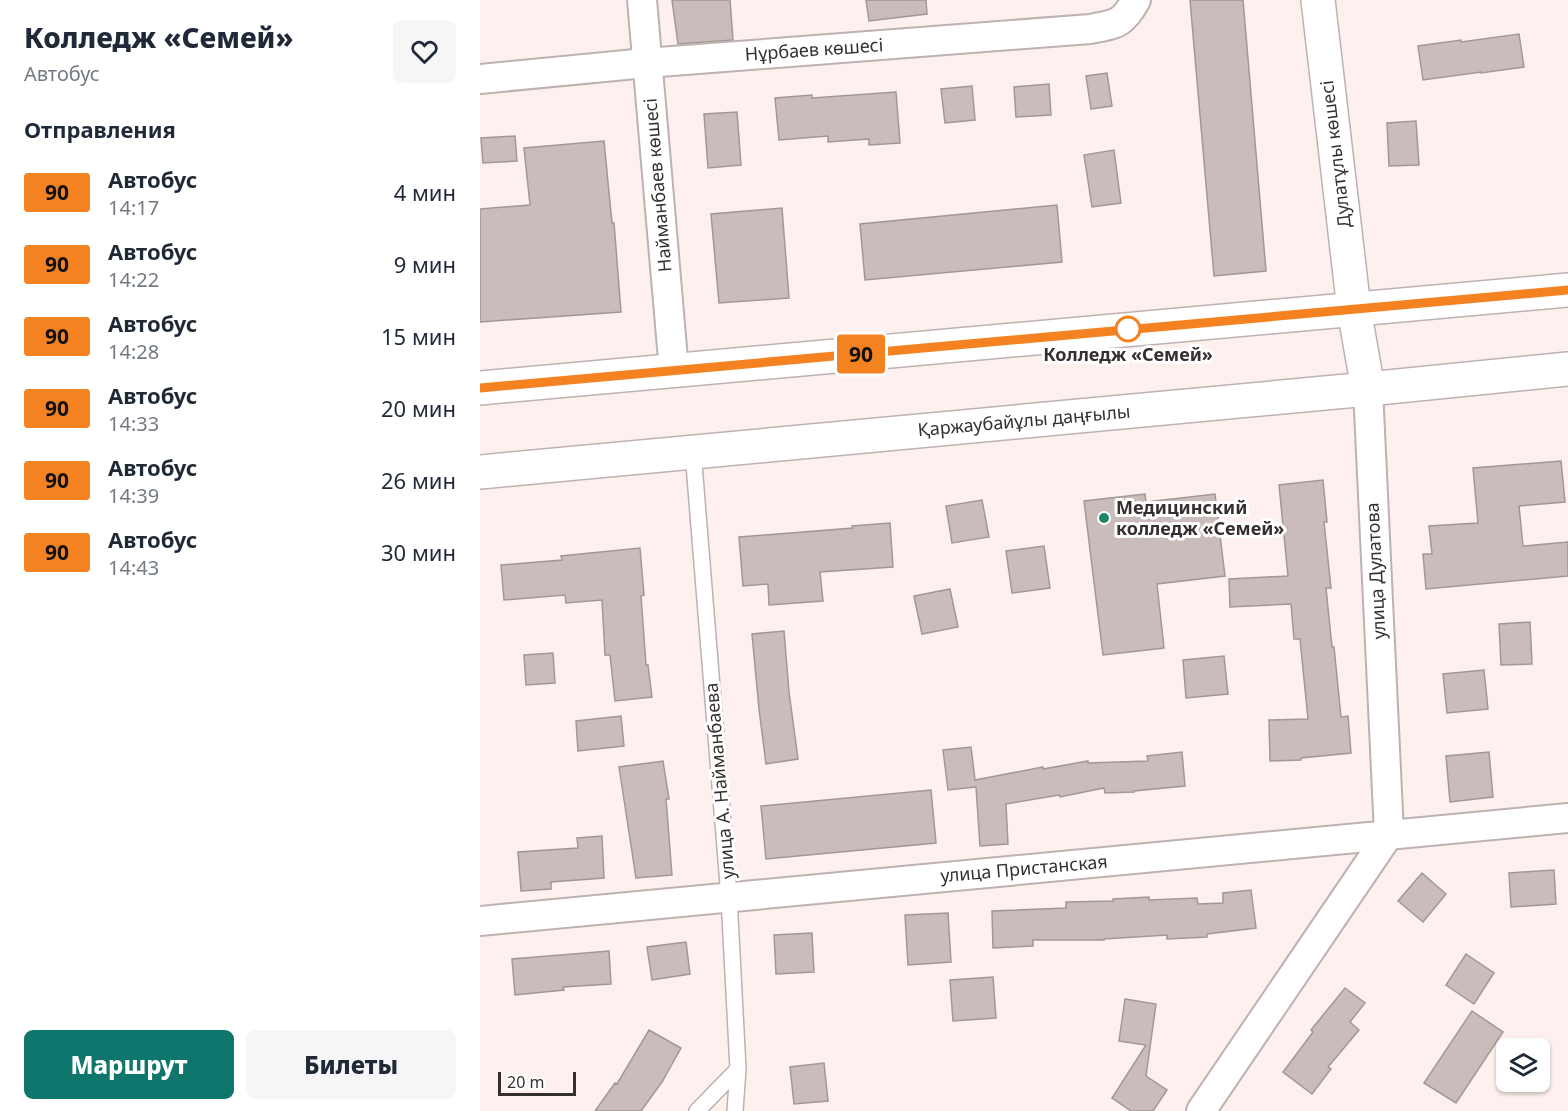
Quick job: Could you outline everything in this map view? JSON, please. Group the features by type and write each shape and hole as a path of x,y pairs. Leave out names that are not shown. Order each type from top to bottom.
{"main road":[{"name":"Дулатұлы көшесі","path":"1318,0 1354,309"},
{"path":"480,388 1568,290"},
{"name":"улица Дулатова","path":"1354,309 1368,389"},
{"name":"Қаржаубайұлы даңғылы","path":"480,472 1568,369"}],"street":[{"name":"Найманбаев көшесі","path":"642,0 674,371"},
{"name":"Нұрбаев көшесі","path":"480,79 646,63 1090,29 1114,25 1127,15 1136,0"},
{"name":"улица Дулатова","path":"1368,389 1389,834"},
{"name":"улица Пристанская","path":"480,921 1568,818"},
{"path":"1201,1111 1389,834"}],"lane":[{"name":"улица А. Найманбаева","path":"693,452 729,897 738,1069 735,1111"},
{"path":"697,1111 738,1069"}],"building":[{"path":"672,0 730,0 733,40 678,44"},
{"path":"866,0 926,0 927,14 869,21"},
{"path":"1190,0 1243,0 1266,271 1214,276"},
{"path":"1519,34 1524,67 1423,80 1418,46"},
{"path":"1107,73 1112,106 1091,109 1086,76"},
{"path":"1049,84 1051,115 1016,117 1014,87"},
{"path":"972,86 975,120 945,123 941,89"},
{"path":"896,92 900,143 869,145 869,139 828,142 828,136 779,140 775,98 812,95 812,98"},
{"path":"737,112 741,165 708,168 704,114"},
{"path":"1416,121 1419,165 1389,166 1387,123"},
{"path":"515,136 517,161 483,163 481,138"},
{"path":"604,141 612,223 614,223 621,312 480,322 480,209 530,205 524,148"},
{"path":"1114,150 1121,203 1092,207 1084,155"},
{"path":"1057,205 1062,262 865,280 860,224"},
{"path":"782,208 789,298 719,303 711,214"},
{"path":"1561,461 1565,502 1519,506 1523,546 1568,542 1568,576 1426,589 1423,554 1432,554 1429,526 1478,523 1473,468"},
{"path":"1323,480 1327,522 1324,522 1331,588 1326,588 1332,647 1334,647 1341,717 1348,716 1351,753 1301,758 1301,760 1270,761 1269,720 1308,719 1300,639 1294,639 1291,604 1230,607 1229,579 1288,576 1279,485"},
{"path":"1145,494 1146,502 1215,494 1225,576 1157,584 1164,648 1103,655 1084,501"},
{"path":"982,500 989,537 952,543 946,506"},
{"path":"890,523 893,567 820,572 823,601 769,605 768,584 743,586 739,537"},
{"path":"1044,546 1050,588 1012,593 1006,551"},
{"path":"640,548 646,665 648,665 652,697 615,701 610,655 605,655 602,600 566,603 565,595 504,600 501,565 562,560 561,556"},
{"path":"950,589 958,627 922,634 914,596"},
{"path":"1530,622 1532,664 1501,665 1499,624"},
{"path":"784,631 798,759 766,764 752,634"},
{"path":"553,653 555,683 526,685 524,655"},
{"path":"1224,656 1228,694 1186,698 1183,660"},
{"path":"1484,670 1488,709 1447,713 1443,674"},
{"path":"621,716 624,746 578,751 576,721"},
{"path":"971,747 975,780 1088,761 1088,763 1148,761 1147,756 1182,752 1185,786 1105,793 1104,788 1006,804 1008,844 980,846 976,787 948,790 943,750"},
{"path":"1489,752 1493,797 1450,802 1446,756"},
{"path":"663,761 669,799 666,799 672,875 636,878 619,767"},
{"path":"931,790 936,843 766,859 761,806"},
{"path":"602,836 604,878 551,882 551,889 521,891 518,852 578,848 577,838"},
{"path":"1554,870 1556,904 1511,907 1509,873"},
{"path":"1422,873 1446,894 1423,922 1398,901"},
{"path":"1251,890 1256,928 1207,934 1207,937 1167,939 1167,935 1104,940 1033,940 1033,946 993,948 992,911 1066,908 1066,902 1113,901 1113,899 1149,897 1149,900 1197,898 1198,904 1223,903 1223,893"},
{"path":"948,913 951,962 908,965 905,915"},
{"path":"812,933 814,972 776,974 774,935"},
{"path":"686,942 690,974 652,980 647,947"},
{"path":"609,951 611,984 563,987 564,990 515,995 512,959"},
{"path":"1466,954 1494,973 1474,1004 1446,985"},
{"path":"993,977 996,1018 953,1021 950,980"},
{"path":"1345,988 1365,1003 1350,1022 1359,1030 1328,1067 1331,1069 1312,1094 1283,1072 1313,1032 1311,1030"},
{"path":"1125,999 1156,1004 1146,1076 1167,1090 1153,1111 1131,1111 1112,1098 1146,1045 1119,1041"},
{"path":"1472,1011 1503,1032 1499,1038 1496,1038 1496,1043 1456,1103 1424,1083"},
{"path":"649,1030 681,1048 662,1082 641,1111 595,1111 615,1083 617,1084"},
{"path":"824,1063 828,1101 794,1104 790,1067"}],"bus line":[{"name":"90","path":"480,388 1568,290"}],"place":[{"name":"Колледж «Семей»","path":"1128,329"},
{"name":"Медицинский колледж «Семей»","path":"1104,518"}]}
